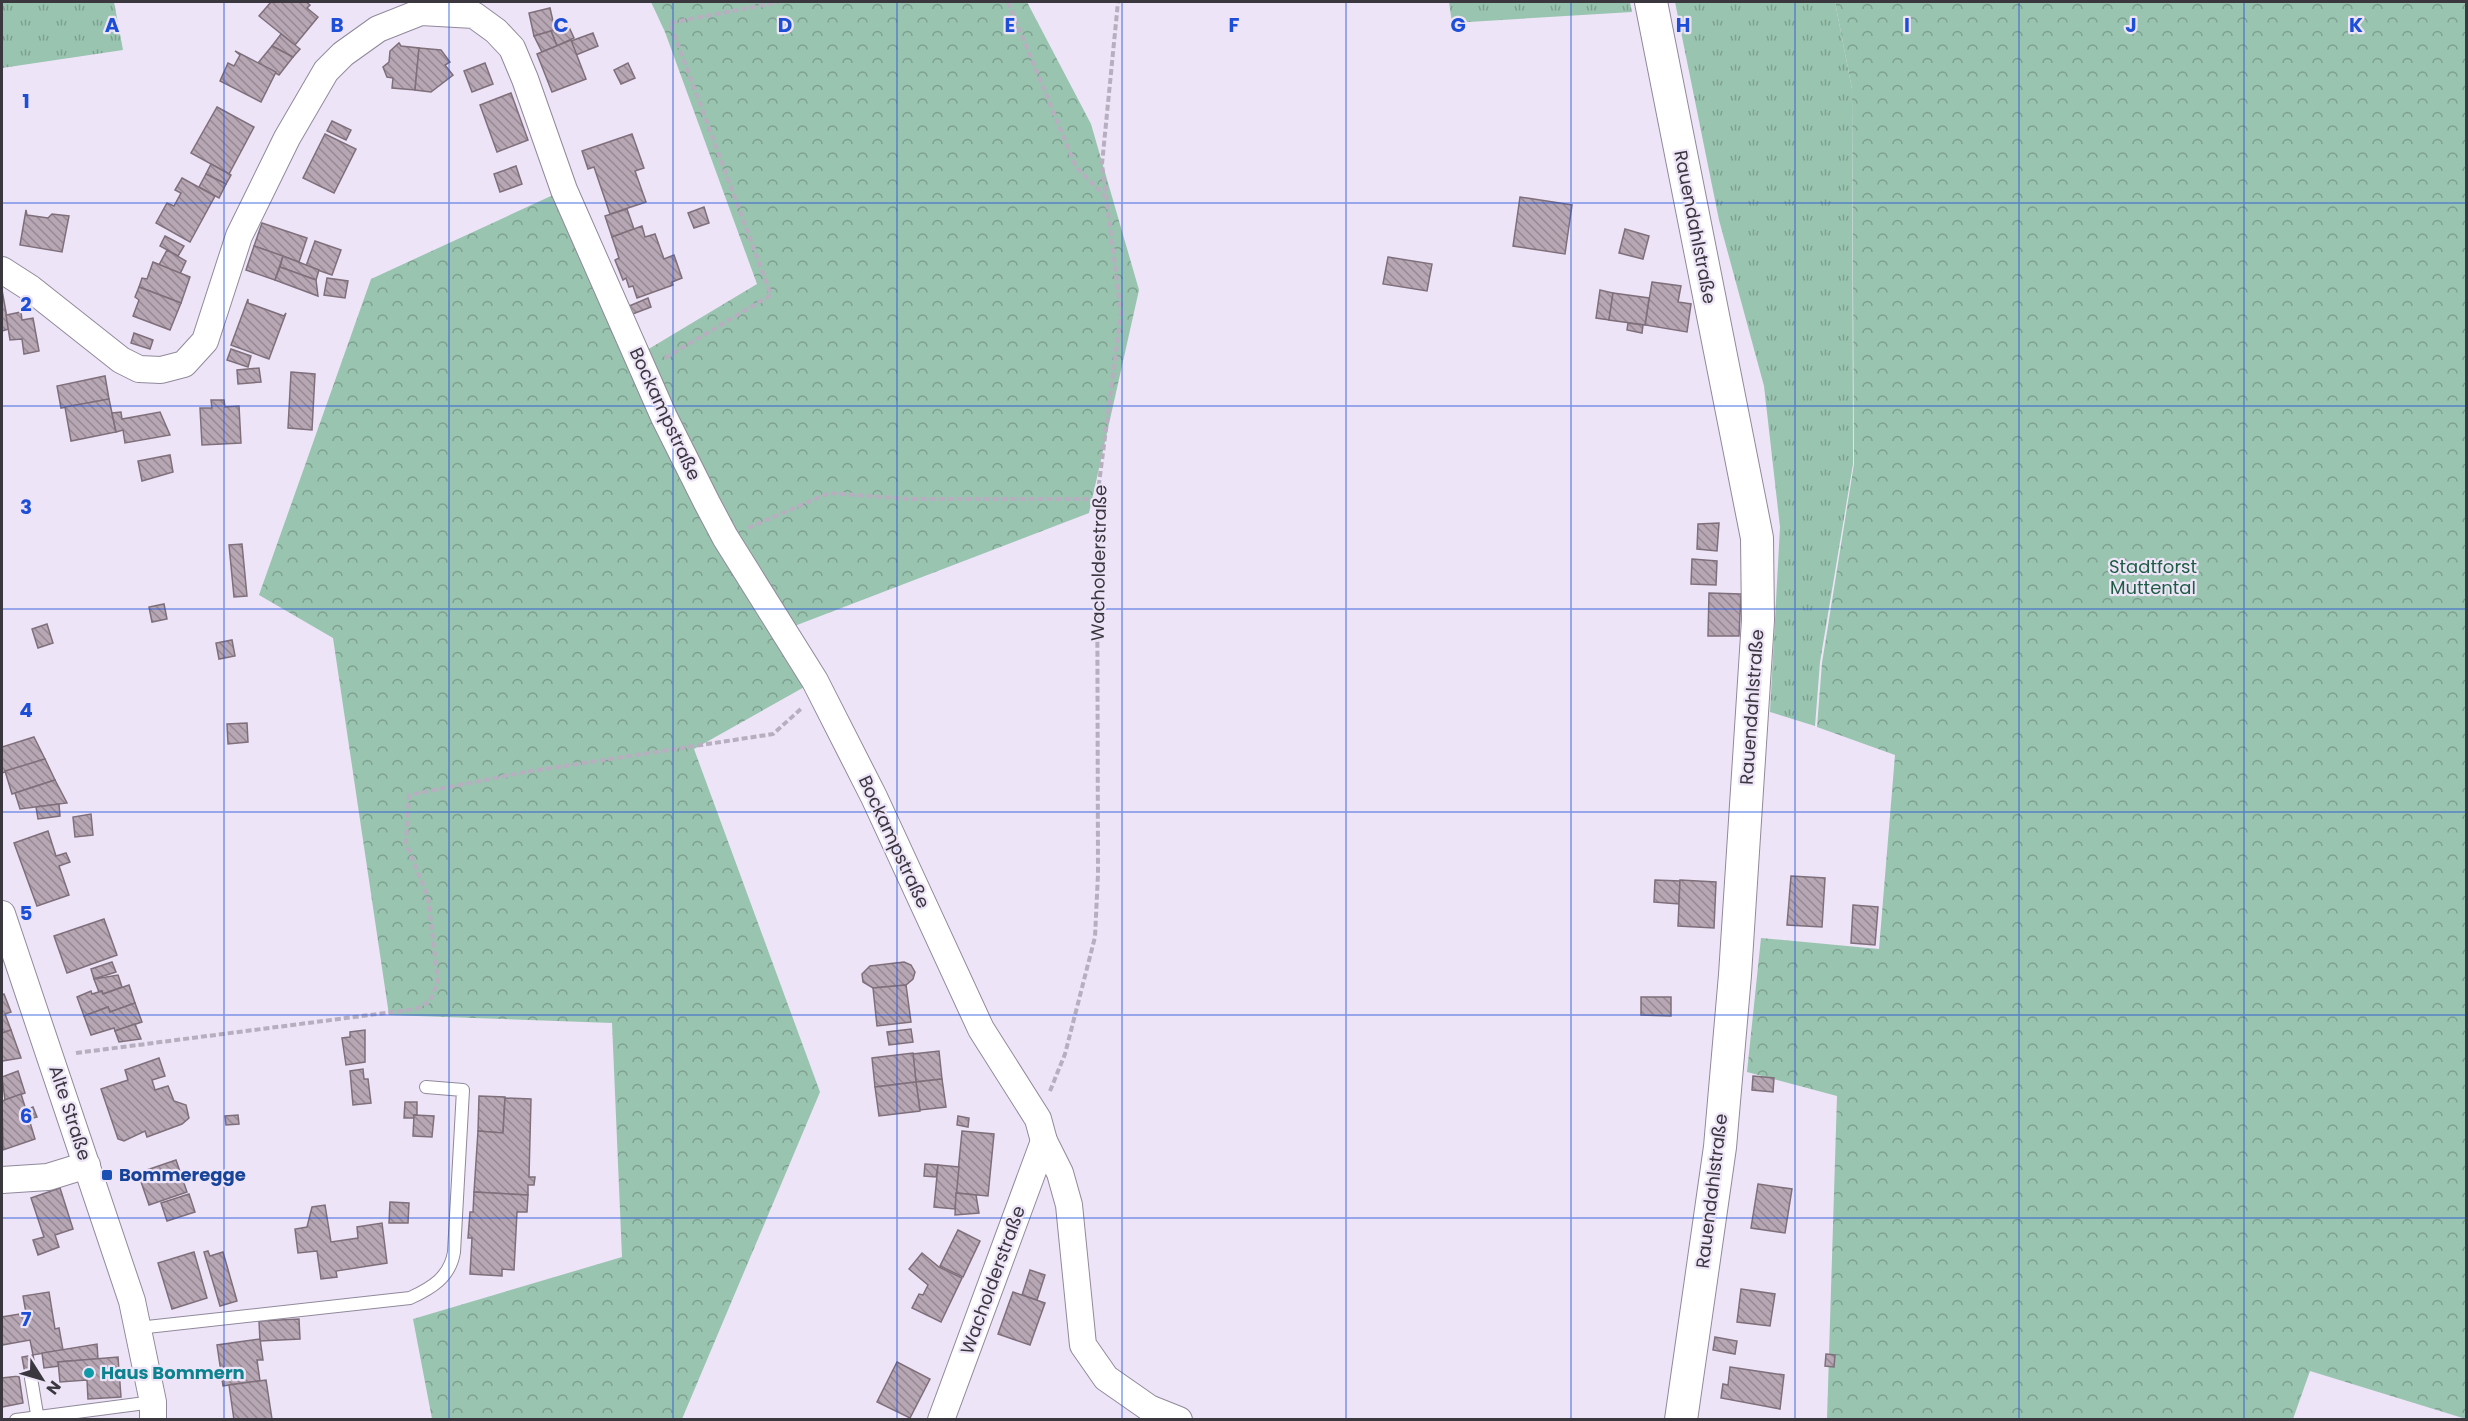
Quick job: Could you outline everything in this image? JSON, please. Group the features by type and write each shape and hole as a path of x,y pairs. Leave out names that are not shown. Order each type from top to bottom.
{"street":[{"name":"Rauendahlstraße","path":"1651,2 1757,538 1758,620 1735,975 1720,1147 1681,1419"},
{"name":"Bockampstraße","path":"2,270 30,288 121,360 139,369 161,370 184,364 205,341 239,236 287,138 326,71 343,54 378,29 421,12 474,15 496,31 512,48 564,190 643,370 725,537 821,692 874,797 981,1029 1041,1130 1060,1173 1069,1205 1083,1345 1106,1378 1149,1408 1179,1419"},
{"name":"Alte Straße","path":"2,914 132,1301 153,1411"},
{"name":"Wacholderstraße","path":"941,1419 1041,1130"},
{"path":"2,1180 48,1177 87,1165"}],"lane":[{"path":"138,1328 410,1298 434,1285 452,1266 463,1090 426,1087"},
{"path":"31,1378 37,1418"},
{"path":"16,1419 153,1411"}],"path":[{"path":"643,370 771,295 670,23 779,2"},
{"path":"1008,2 1076,167 1107,198"},
{"name":"Wacholderstraße","path":"1041,1130 1065,1054 1095,937 1098,874 1097,499 1121,313 1102,164 1118,2"},
{"path":"725,537 830,493 909,498 1097,499"},
{"path":"51,1056 416,1009 430,1001 438,982 428,897 406,843 409,795 525,772 773,734 821,692"}],"green space":[{"path":"2,2 114,2 123,50 2,68"},
{"path":"651,2 1027,2 1091,124 1139,290 1089,513 784,630 815,681 694,749 820,1092 682,1419 432,1419 413,1319 622,1257 612,1023 389,1015 333,638 259,595 371,279 564,190 637,356 757,284 665,32"},
{"path":"1449,2 1630,2 1632,12 1452,23"},
{"path":"1675,2 1835,2 1852,89 1853,464 1820,662 1815,726 1770,712 1780,527 1764,386 1719,220"},
{"name":"Stadtforst Muttental","path":"1835,2 2466,2 2466,1419 2310,1371 2293,1419 1827,1419 1837,1096 1747,1072 1761,938 1879,949 1895,755 1817,727 1822,663 1854,464 1852,89"}],"building":[{"path":"271,2 306,2 310,5 307,8 318,17 295,45 259,16"},
{"path":"550,8 555,30 534,36 529,13"},
{"path":"568,25 574,38 557,46 551,31"},
{"path":"551,31 557,46 542,52 534,36"},
{"path":"593,33 598,46 576,55 571,41"},
{"path":"281,34 300,49 293,57 272,46"},
{"path":"571,40 586,79 552,92 537,54"},
{"path":"399,43 401,46 419,48 415,90 392,88 393,78 387,77 383,67 389,62 390,51"},
{"path":"272,46 293,57 279,75 258,63"},
{"path":"419,48 441,50 450,62 445,65 453,75 431,92 415,90"},
{"path":"235,51 276,72 261,102 220,81 228,63 234,66 240,55"},
{"path":"485,63 493,84 472,92 464,71"},
{"path":"628,63 635,78 621,84 614,70"},
{"path":"511,93 528,140 497,152 480,105"},
{"path":"217,107 254,127 229,174 191,153"},
{"path":"332,121 351,130 346,140 327,131"},
{"path":"325,134 356,149 334,193 303,178"},
{"path":"632,134 644,168 635,171 646,202 610,214 594,167 588,169 582,151"},
{"path":"211,164 231,175 226,184 206,174"},
{"path":"516,166 522,184 500,192 494,174"},
{"path":"206,174 226,184 219,198 199,187"},
{"path":"182,178 215,196 190,242 156,223 167,203 174,206 181,193 175,190"},
{"path":"1520,197 1572,205 1565,254 1513,246"},
{"path":"704,207 709,223 694,228 688,213"},
{"path":"627,209 634,229 612,237 605,216"},
{"path":"26,210 27,215 48,218 52,214 69,216 62,252 20,245"},
{"path":"262,223 307,238 299,262 254,246"},
{"path":"642,226 645,237 655,234 664,259 674,255 682,278 672,282 673,285 637,298 633,286 629,287 626,278 623,280 615,260 619,258 612,237"},
{"path":"1625,229 1649,236 1643,259 1619,253"},
{"path":"165,236 184,246 178,256 160,246"},
{"path":"315,241 341,250 332,275 306,266"},
{"path":"254,246 283,256 275,280 246,270"},
{"path":"167,250 186,261 180,274 159,265"},
{"path":"283,256 319,270 316,280 280,267"},
{"path":"1388,257 1432,264 1427,291 1383,284"},
{"path":"153,262 190,277 181,303 139,287 142,278 147,279"},
{"path":"280,267 316,280 318,296 275,280"},
{"path":"327,278 348,281 345,298 324,295"},
{"path":"1652,282 1681,286 1678,302 1691,304 1687,332 1645,325"},
{"path":"139,287 181,303 170,330 133,316 139,300 135,297"},
{"path":"2,290 9,329 2,331"},
{"path":"1600,290 1613,293 1609,320 1596,318"},
{"path":"1613,293 1649,298 1645,325 1609,320"},
{"path":"648,298 651,307 630,315 627,307"},
{"path":"248,299 248,303 284,316 286,313 269,359 231,345"},
{"path":"21,312 22,320 33,318 39,351 24,354 22,339 10,340 6,315"},
{"path":"1628,323 1643,325 1642,333 1627,330"},
{"path":"134,333 153,340 150,349 131,343"},
{"path":"231,349 251,356 248,367 227,360"},
{"path":"259,368 261,382 238,384 237,370"},
{"path":"291,372 315,374 312,430 288,428"},
{"path":"105,376 109,399 61,408 57,386"},
{"path":"109,399 116,432 71,441 65,407"},
{"path":"211,400 224,400 225,407 239,406 241,443 202,445 200,408 212,408"},
{"path":"121,412 122,419 160,412 170,435 125,443 123,430 116,432 112,413"},
{"path":"170,455 173,472 142,481 138,461"},
{"path":"1719,523 1717,551 1697,549 1698,524"},
{"path":"242,544 247,596 234,597 229,545"},
{"path":"1692,559 1717,561 1716,585 1691,584"},
{"path":"1709,593 1741,594 1739,636 1708,636"},
{"path":"164,604 167,619 152,622 149,607"},
{"path":"47,624 53,643 38,648 32,629"},
{"path":"232,640 235,656 219,659 216,643"},
{"path":"247,723 248,742 228,744 227,724"},
{"path":"34,737 45,759 2,773 2,747"},
{"path":"45,759 55,780 12,794 5,771"},
{"path":"55,780 67,803 20,809 15,793"},
{"path":"59,804 60,816 38,819 36,807"},
{"path":"91,814 93,835 75,837 73,817"},
{"path":"48,831 56,856 66,853 70,862 59,866 69,895 37,906 14,843"},
{"path":"1791,876 1825,878 1822,927 1787,925"},
{"path":"1655,880 1680,881 1679,904 1654,902"},
{"path":"1680,880 1716,882 1714,928 1678,926"},
{"path":"1853,905 1878,907 1875,945 1851,943"},
{"path":"104,919 117,955 67,973 54,936"},
{"path":"112,962 116,972 94,979 91,969"},
{"path":"904,962 911,965 915,972 913,979 906,985 873,988 863,982 862,974 870,966"},
{"path":"118,975 122,987 103,994 102,991 99,992 94,979"},
{"path":"129,985 135,1003 110,1012 108,1007 84,1016 77,997 91,991 92,994 102,991 103,994"},
{"path":"906,985 911,1022 877,1026 873,988"},
{"path":"4,994 11,1012 5,1014 11,1030 2,1033 2,995"},
{"path":"1641,997 1671,997 1671,1016 1641,1015"},
{"path":"135,1003 142,1022 115,1031 114,1028 91,1035 84,1016 108,1007 110,1012"},
{"path":"135,1024 141,1039 119,1042 115,1031"},
{"path":"911,1029 913,1042 889,1045 887,1032"},
{"path":"11,1030 21,1058 2,1061 2,1033"},
{"path":"365,1030 365,1062 346,1065 342,1038 350,1037 350,1032"},
{"path":"939,1051 942,1079 916,1082 913,1054"},
{"path":"913,1053 916,1082 875,1087 872,1058"},
{"path":"159,1058 165,1076 152,1080 155,1090 168,1086 174,1101 186,1105 189,1118 182,1124 147,1137 145,1131 124,1141 118,1139 101,1089 128,1080 125,1070"},
{"path":"363,1069 364,1079 368,1079 371,1103 353,1105 350,1071"},
{"path":"18,1071 25,1093 5,1100 2,1077"},
{"path":"1753,1076 1774,1078 1773,1092 1752,1090"},
{"path":"942,1079 946,1107 920,1110 916,1082"},
{"path":"916,1082 920,1111 879,1116 875,1087"},
{"path":"21,1094 26,1110 33,1107 37,1117 29,1119 35,1139 3,1150 2,1101"},
{"path":"479,1096 505,1097 503,1133 478,1131"},
{"path":"505,1098 531,1099 529,1177 535,1177 534,1185 528,1185 528,1195 474,1192 478,1131 503,1133"},
{"path":"405,1102 417,1102 417,1115 414,1115 414,1118 404,1118"},
{"path":"238,1115 239,1124 226,1125 225,1116"},
{"path":"414,1115 434,1116 432,1137 413,1136"},
{"path":"958,1116 969,1118 968,1127 957,1125"},
{"path":"962,1131 994,1134 988,1196 956,1193"},
{"path":"176,1160 187,1192 149,1205 138,1173"},
{"path":"925,1164 938,1165 936,1177 924,1176"},
{"path":"938,1165 959,1167 955,1209 934,1207"},
{"path":"1758,1184 1792,1189 1785,1233 1751,1228"},
{"path":"60,1188 73,1229 55,1235 59,1247 38,1255 33,1240 44,1237 31,1198"},
{"path":"474,1192 528,1195 527,1212 517,1212 514,1270 502,1269 502,1276 470,1274 472,1238 468,1238"},
{"path":"956,1193 976,1195 979,1213 955,1215"},
{"path":"189,1194 195,1212 167,1221 161,1203"},
{"path":"390,1202 409,1203 408,1223 389,1223"},
{"path":"325,1205 331,1242 358,1238 357,1227 382,1223 387,1263 336,1271 337,1277 321,1279 317,1251 298,1253 295,1229 307,1227 312,1207"},
{"path":"958,1230 980,1241 963,1277 940,1266"},
{"path":"208,1251 210,1256 223,1252 237,1301 220,1306 204,1252"},
{"path":"194,1252 207,1298 172,1309 158,1263"},
{"path":"922,1253 939,1267 962,1278 941,1322 912,1308 919,1294 923,1295 928,1285 909,1269"},
{"path":"1030,1270 1045,1275 1037,1300 1022,1295"},
{"path":"1741,1289 1775,1294 1770,1326 1737,1322"},
{"path":"49,1292 55,1329 59,1328 63,1350 33,1355 30,1340 2,1345 2,1317 26,1313 23,1296"},
{"path":"1013,1292 1045,1303 1030,1345 998,1334"},
{"path":"299,1319 300,1339 260,1341 259,1321"},
{"path":"1715,1337 1737,1341 1735,1354 1713,1350"},
{"path":"260,1339 263,1360 257,1360 260,1381 223,1386 217,1345"},
{"path":"97,1344 98,1359 58,1362 59,1366 44,1368 42,1353"},
{"path":"1826,1354 1835,1355 1834,1367 1825,1366"},
{"path":"33,1355 37,1378 26,1379 22,1357"},
{"name":"Haus Bommern","path":"118,1357 121,1397 88,1399 87,1380 60,1382 58,1362"},
{"path":"897,1362 930,1379 910,1418 877,1402"},
{"path":"1730,1367 1784,1375 1780,1409 1721,1398 1723,1384 1728,1385"},
{"path":"19,1376 23,1403 2,1407 2,1378"},
{"path":"266,1380 272,1419 234,1420 229,1385"}],"place":[{"name":"Bommeregge","path":"107,1175"},
{"name":"Haus Bommern","path":"89,1373"}]}
